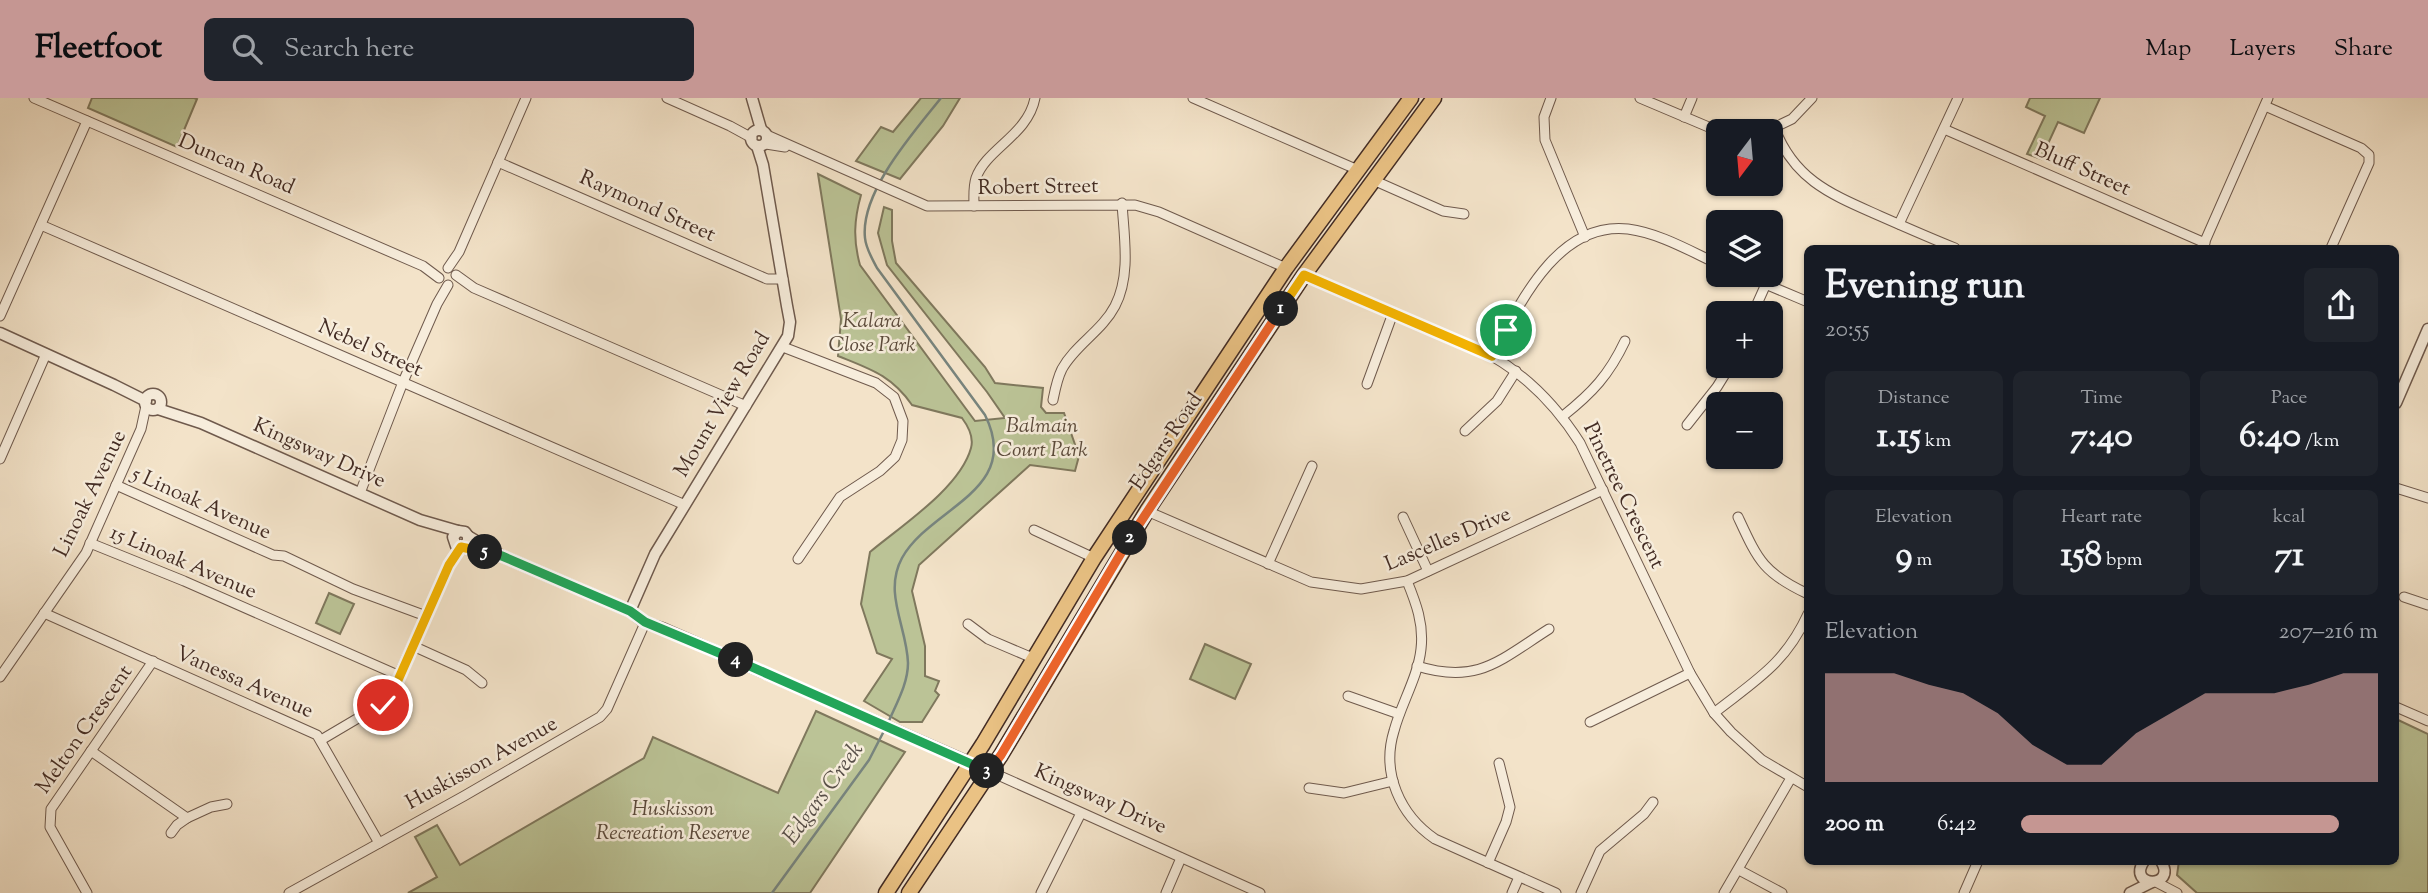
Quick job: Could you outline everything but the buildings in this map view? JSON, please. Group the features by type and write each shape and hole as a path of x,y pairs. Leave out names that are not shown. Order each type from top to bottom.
{"main road":[{"name":"Edgars Road","path":"886,893 970,764 1094,558 1286,268 1358,170 1422,100"},
{"name":"Edgars Road","path":"909,893 989,771 1147,511 1304,275 1373,180 1422,100"},
{"path":"1207,387 1223,396"},
{"path":"1062,613 1079,622"}],"street":[{"name":"Duncan Road","path":"34,98 746,406"},
{"path":"360,493 403,383 526,98"},
{"name":"Robert Street","path":"667,98 927,206 1122,204 1159,212 1286,268"},
{"path":"974,206 974,183 980,169 1023,124 1033,108 1035,98"},
{"path":"1193,98 1358,170"},
{"path":"1551,98 1544,117 1545,140 1585,237"},
{"path":"1640,98 1706,126"},
{"path":"1684,117 1692,98"},
{"path":"1783,123 1802,111 1812,98"},
{"path":"1899,224 1958,98"},
{"path":"2204,245 2266,102 2361,148 2370,155 2369,163 2332,245"},
{"name":"Mount View Road","path":"630,611 655,554 788,336 790,323 753,103"},
{"path":"0,316 87,121"},
{"name":"Bluff Street","path":"1944,129 2202,245"},
{"path":"1783,148 1813,182 1836,196 1948,245"},
{"name":"Raymond Street","path":"498,162 767,279 783,279"},
{"path":"1373,180 1443,211 1464,214"},
{"path":"1053,400 1057,379 1065,364 1110,315 1120,294 1125,269 1122,204"},
{"name":"Nebel Street","path":"41,225 685,505"},
{"path":"1492,356 1514,315 1553,259 1585,237 1615,229 1638,231 1706,259"},
{"name":"Pinetree Crescent","path":"1304,275 1492,356 1536,388 1563,416 1580,443 1690,673 1714,713 1747,748 1804,785"},
{"path":"1773,287 1804,300"},
{"path":"1367,384 1392,313"},
{"path":"2399,396 2428,329"},
{"name":"Kingsway Drive","path":"0,333 421,520 460,541 502,556 630,611 645,622 989,771 1260,893"},
{"path":"1563,416 1598,386 1612,367 1625,341"},
{"path":"783,347 876,383 894,397 903,421 902,440 895,457 880,471 840,496 798,559"},
{"path":"0,459 47,354"},
{"path":"1465,431 1497,401 1516,371"},
{"path":"1687,425 1723,378"},
{"name":"Linoak Avenue","path":"0,677 90,543 153,403"},
{"path":"1268,564 1312,466"},
{"name":"5 Linoak Avenue","path":"116,485 273,555 284,556 353,589 426,617"},
{"path":"2399,489 2428,498"},
{"name":"Lascelles Drive","path":"1147,511 1311,582 1361,589 1407,580 1603,491"},
{"path":"1403,517 1428,571"},
{"path":"1738,517 1754,552 1767,570 1787,585 1804,592"},
{"path":"1034,530 1094,558"},
{"path":"321,740 383,705 391,696 460,541"},
{"name":"15 Linoak Avenue","path":"90,543 138,561 400,676"},
{"path":"1407,580 1420,620 1421,651 1391,741 1393,781 1402,805 1427,833 1447,845 1556,893"},
{"path":"2404,597 2428,606"},
{"name":"Vanessa Avenue","path":"44,613 305,729 321,740 379,843"},
{"name":"Huskisson Avenue","path":"289,893 600,717 607,709 645,622"},
{"path":"1714,713 1777,664 1794,642 1804,622"},
{"path":"968,624 988,639 1035,659"},
{"path":"1417,667 1447,674 1475,672 1495,664 1549,629"},
{"path":"413,646 466,670 482,683"},
{"name":"Melton Crescent","path":"87,893 52,833 49,816 51,809 153,661"},
{"path":"1590,722 1690,673"},
{"path":"1348,696 1399,715"},
{"path":"2399,708 2428,721"},
{"path":"91,751 187,818"},
{"path":"1488,863 1510,807 1499,763"},
{"path":"1724,893 1791,778"},
{"path":"1309,789 1344,793 1393,781"},
{"path":"1581,893 1600,851 1644,814 1653,802"},
{"path":"171,834 177,825 187,818 211,807 227,804"},
{"path":"1041,893 1081,813"},
{"path":"1166,893 1181,858"},
{"path":"1964,893 1976,865"},
{"path":"2140,865 2142,878 2176,892"},
{"path":"2130,893 2140,865"},
{"path":"2130,893 2154,882 2164,866"},
{"path":"2164,866 2176,892"},
{"path":"1739,870 1782,893"},
{"path":"1512,893 1519,877"}],"green space":[{"path":"92,98 197,99 177,147 88,108"},
{"path":"921,98 960,98 943,126 900,179 856,161 881,127 893,132"},
{"path":"2030,98 2100,98 2084,133 2058,122 2041,159 2027,154 2045,116 2026,107"},
{"path":"818,174 861,195 855,230 860,265 975,421 1005,418 887,265 878,233 884,207 892,210 892,241 896,263 985,367 995,383 1043,388 1041,407 1046,413 1064,413 1079,456 1075,471 1030,465 919,565 912,591 925,646 925,676 939,681 935,691 939,695 922,722 900,722 864,701 892,659 877,653 861,604 870,552 942,492 965,463 972,444 971,436 962,418 912,405 888,380 870,369 838,356 841,319"},
{"path":"329,593 354,604 340,634 316,623"},
{"path":"1205,644 1251,664 1235,699 1190,679"},
{"name":"Huskisson Recreation Reserve","path":"816,711 905,752 810,893 408,893 437,877 415,837 437,825 460,865 644,758 653,737 778,793"},
{"path":"2399,720 2428,734 2428,893 2197,893 2177,875 2178,865 2399,865"}],"waterway":[{"name":"Edgars Creek","path":"888,723 904,686 908,663 895,597 897,571 902,558 915,540 968,496 983,480 992,462 993,441 985,415 877,268 865,238 866,220 880,182 904,145 941,98"},
{"name":"Edgars Creek","path":"772,893 869,760 885,729"}],"route":[{"path":"383,705 391,696 449,565 463,546 502,556 630,611 645,622 989,771 1147,511 1304,275 1492,356 1506,330"}],"park label":[{"name":"Kalara Close Park","path":"872,334"},
{"name":"Balmain Court Park","path":"1042,439"}]}
